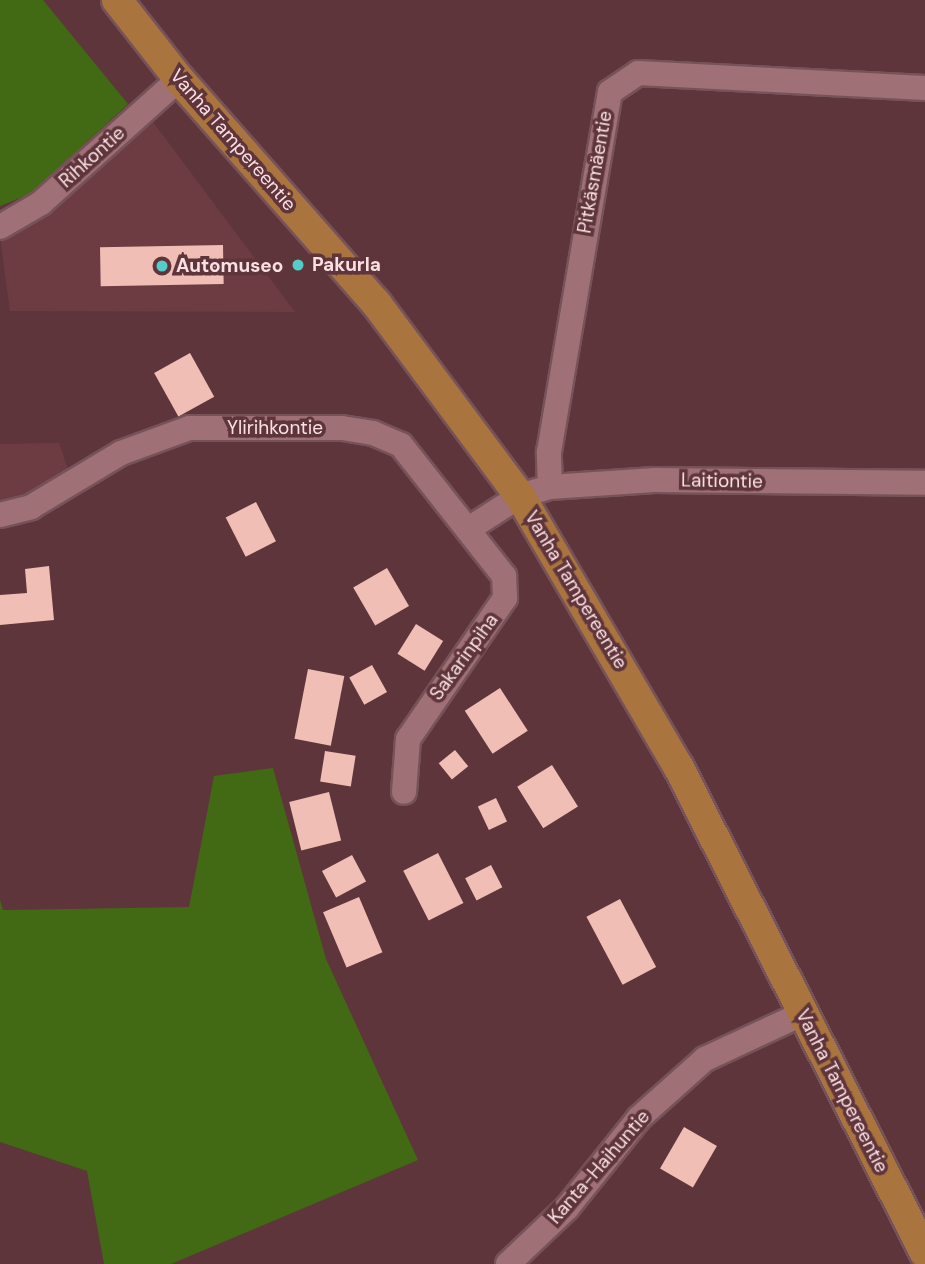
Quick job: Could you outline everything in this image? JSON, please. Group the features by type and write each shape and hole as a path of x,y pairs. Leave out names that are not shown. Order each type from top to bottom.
{"main road":[{"name":"Vanha Tampereentie","path":"117,0 179,79 376,303 520,496 678,766 925,1253"}],"street":[{"name":"Pitkäsmäentie","path":"551,487 550,452 610,92 638,73 925,88"},
{"name":"Rihkontie","path":"0,227 41,203 179,79"},
{"name":"Ylirihkontie","path":"0,515 31,507 121,453 189,428 342,428 373,433 401,445 470,528"},
{"name":"Laitiontie","path":"520,496 551,487 655,480 925,483"},
{"path":"470,528 520,496"},
{"name":"Sakarinpiha","path":"404,792 408,739 506,598 504,576 470,528"},
{"name":"Kanta-Haihuntie","path":"508,1264 567,1208 639,1118 705,1059 802,1014"}],"shaded area":[{"path":"153,122 295,312 10,311 0,237 47,211"},
{"path":"59,443 73,484 0,515 0,444"}],"green space":[{"path":"0,0 43,0 128,104 30,194 0,206"},
{"path":"273,768 326,959 418,1160 171,1264 104,1264 87,1171 0,1142 0,900 3,910 189,907 214,776"}],"building":[{"name":"Automuseo","path":"223,245 224,284 101,286 100,247"},
{"path":"190,353 214,397 178,417 154,373"},
{"path":"256,502 276,541 246,557 226,517"},
{"path":"49,566 54,620 0,625 0,595 27,593 25,569"},
{"path":"387,568 409,606 375,626 353,588"},
{"path":"416,624 443,641 425,671 397,654"},
{"path":"372,665 387,692 364,705 349,678"},
{"path":"308,669 344,676 331,746 294,739"},
{"path":"500,688 528,731 493,754 465,711"},
{"path":"455,750 468,766 452,780 439,763"},
{"path":"325,751 356,756 351,786 320,782"},
{"path":"552,765 578,807 543,828 517,787"},
{"path":"329,792 341,841 301,850 289,802"},
{"path":"496,798 507,822 489,830 478,806"},
{"path":"438,853 463,903 429,921 403,871"},
{"path":"352,855 366,881 336,897 322,871"},
{"path":"491,865 502,887 477,900 465,878"},
{"path":"359,897 382,952 347,967 323,912"},
{"path":"620,899 656,967 623,985 586,917"},
{"path":"684,1127 717,1146 693,1188 660,1169"}],"place":[{"name":"Pakurla","path":"298,265"},
{"name":"Automuseo","path":"162,266"}]}
